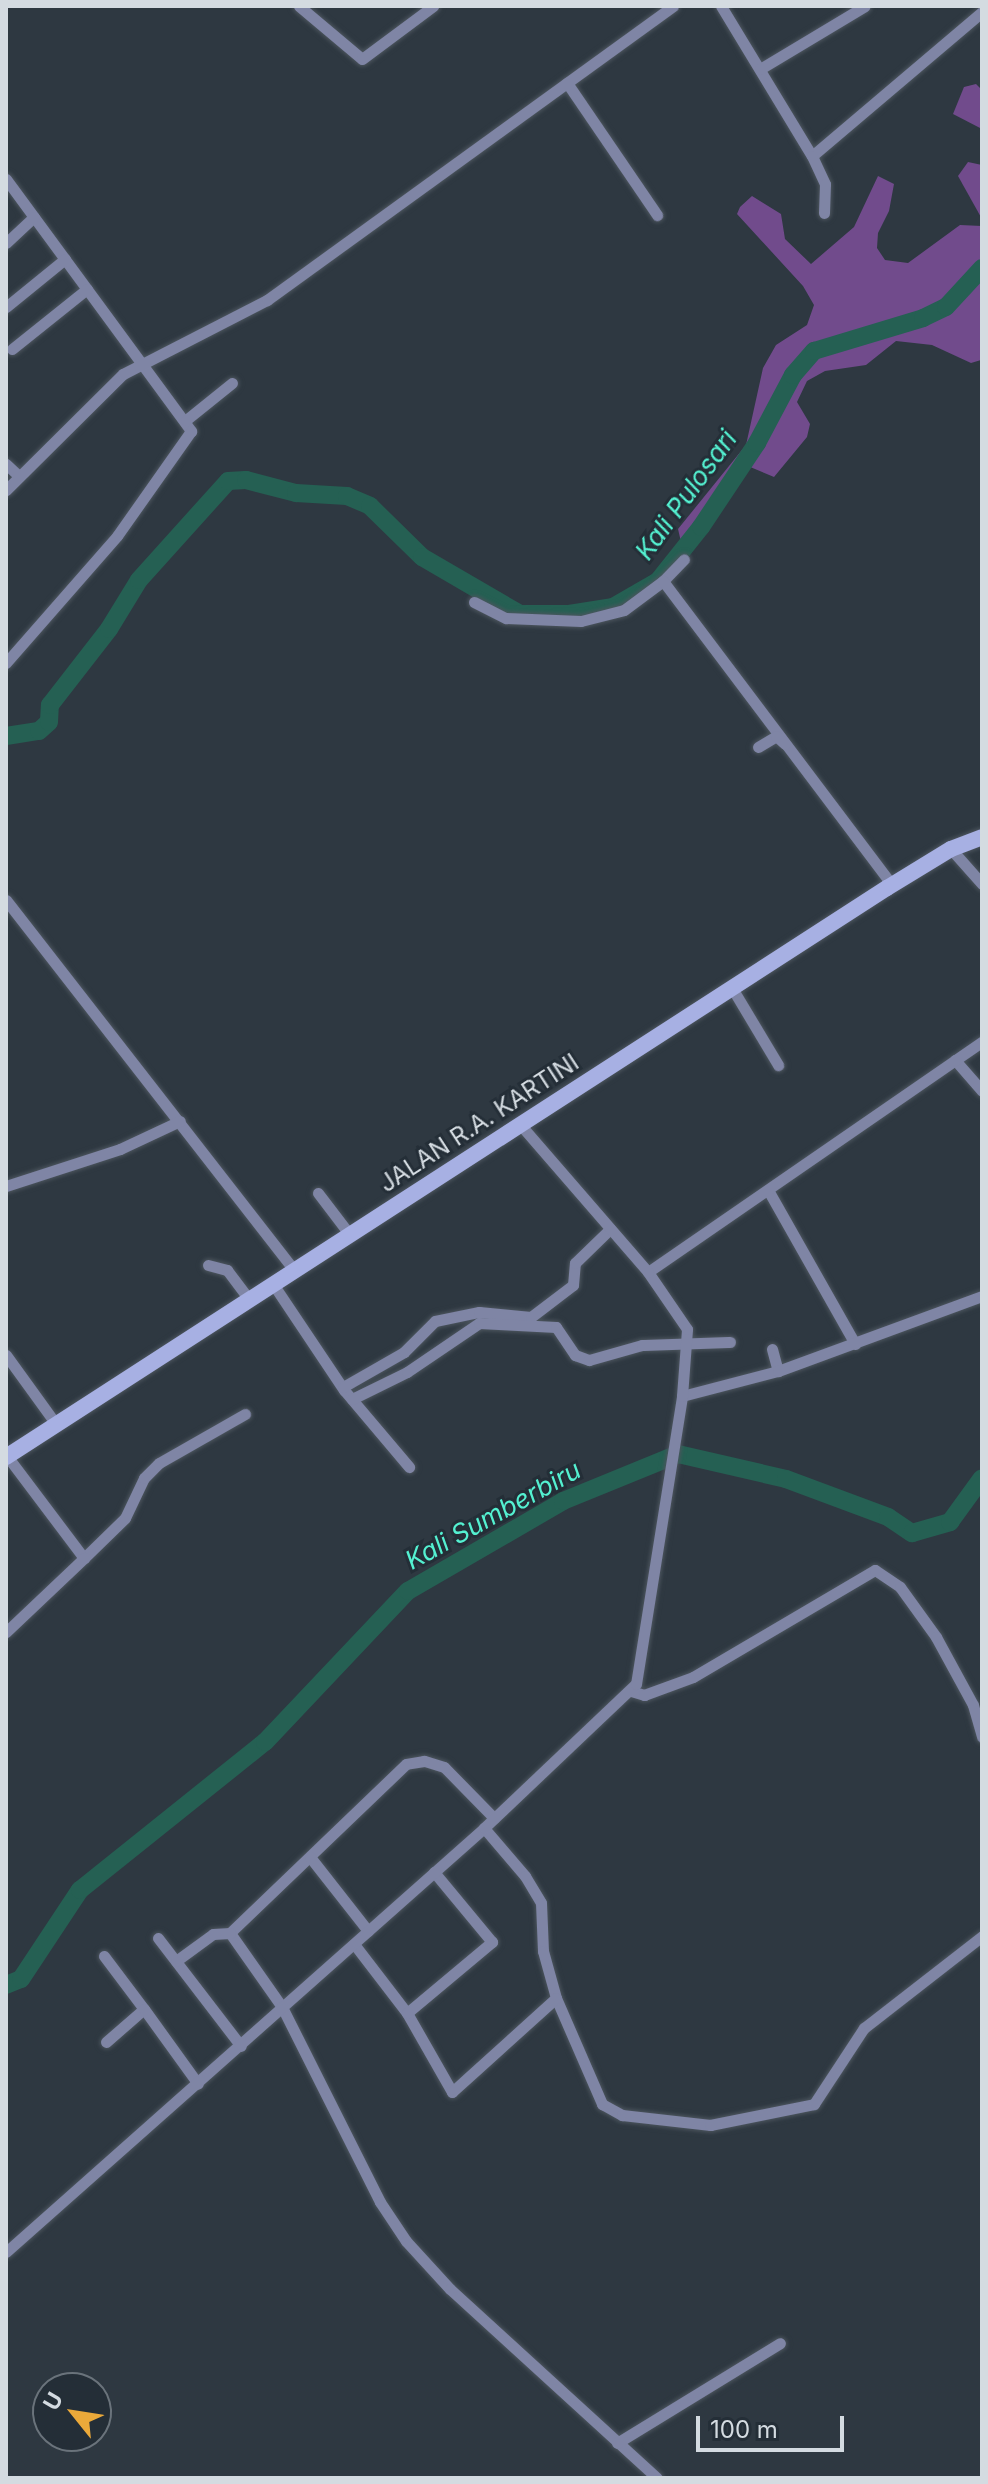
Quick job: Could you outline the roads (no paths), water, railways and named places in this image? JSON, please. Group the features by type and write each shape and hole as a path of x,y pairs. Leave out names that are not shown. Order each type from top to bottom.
{"main road":[{"name":"JALAN R.A. KARTINI","path":"6,1457 890,886 951,849 982,837"}],"street":[{"path":"299,6 362,59 433,6"},
{"path":"6,490 141,362 267,300 673,6"},
{"path":"721,6 812,156 825,184 824,213"},
{"path":"760,69 865,6"},
{"path":"812,156 982,12"},
{"path":"567,83 657,215"},
{"path":"6,179 186,420 188,441 117,536 6,663"},
{"path":"6,243 34,217"},
{"path":"6,307 65,259"},
{"path":"12,349 87,289"},
{"path":"186,420 232,383"},
{"path":"6,464 19,476"},
{"path":"474,602 506,618 581,621 624,610 663,581 684,559"},
{"path":"663,581 890,886"},
{"path":"758,747 781,738 890,886"},
{"path":"951,849 982,884"},
{"path":"6,900 294,1270"},
{"path":"732,988 778,1065"},
{"path":"648,1272 982,1042"},
{"path":"955,1060 982,1091"},
{"path":"6,1186 120,1149 180,1121"},
{"path":"6,2252 484,1828 631,1691 682,1396 687,1340 685,1321 648,1272 520,1124"},
{"path":"768,1190 855,1344"},
{"path":"318,1193 350,1235"},
{"path":"347,1393 404,1352 427,1326 479,1318 531,1317 573,1285 575,1263 610,1229"},
{"path":"208,1265 227,1270 250,1300"},
{"path":"273,1284 347,1393 409,1467"},
{"path":"682,1396 855,1344 982,1296"},
{"path":"347,1393 423,1362 479,1318 556,1327 575,1355 589,1360 642,1345 687,1340 730,1342"},
{"path":"772,1349 777,1369"},
{"path":"6,1355 56,1424"},
{"path":"6,1632 125,1518 144,1478 159,1463 245,1414"},
{"path":"6,1457 84,1558"},
{"path":"631,1691 644,1695 693,1677 875,1570 900,1587 936,1637 973,1705 982,1737"},
{"path":"176,1961 213,1934 230,1933 390,1776 413,1762 444,1767 494,1818"},
{"path":"484,1828 525,1876 541,1903 543,1951 556,1998 602,2104 622,2115 710,2125 810,2106 822,2096 864,2028 982,1936"},
{"path":"310,1857 368,1931"},
{"path":"407,2013 492,1942 434,1872"},
{"path":"230,1933 282,2007 387,2215 450,2289 657,2478"},
{"path":"158,1938 241,2046"},
{"path":"354,1944 407,2013 452,2092 556,1998"},
{"path":"104,1956 198,2084"},
{"path":"106,2042 144,2009"},
{"path":"617,2443 780,2343"}],"waterway":[{"name":"Kali Pulosari","path":"6,736 39,731 49,722 50,705 109,629 139,580 228,481 246,480 296,493 347,496 370,506 422,557 520,614 569,614 613,607 658,581 701,527 757,443 793,375 814,351 923,318 946,307 982,268"},
{"name":"Kali Sumberbiru","path":"6,1985 21,1979 80,1890 265,1742 408,1591 563,1501 678,1454 786,1479 888,1517 912,1533 950,1522 982,1478"}]}
